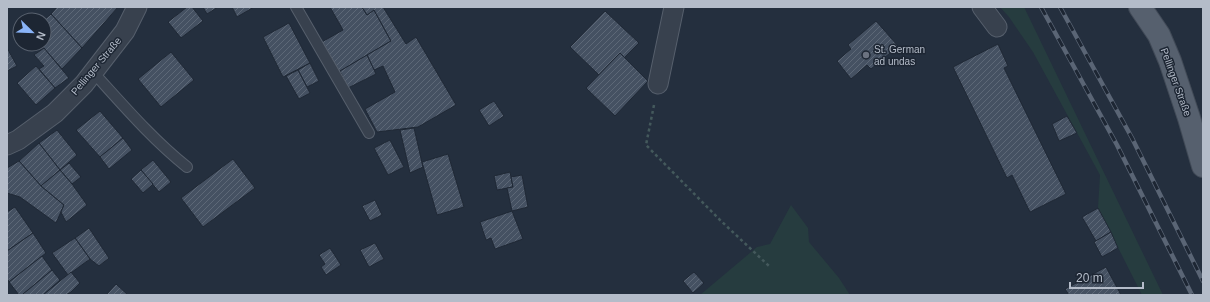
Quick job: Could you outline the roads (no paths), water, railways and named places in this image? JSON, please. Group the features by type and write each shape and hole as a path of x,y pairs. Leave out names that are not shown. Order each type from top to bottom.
{"main road":[{"name":"Pellinger Straße","path":"1140,7 1159,35 1170,60 1203,164"}],"street":[{"name":"Pellinger Straße","path":"7,145 18,140 54,114 84,84 125,31 137,7"},
{"path":"658,84 674,7"},
{"path":"982,7 997,27"}],"lane":[{"path":"296,7 369,133"},
{"path":"93,72 142,126 172,155 187,167"}],"railway":[{"path":"1041,7 1117,145 1192,295"},
{"path":"1060,7 1132,138 1203,281"}],"place":[{"name":"St. German ad undas","path":"866,55"}]}
